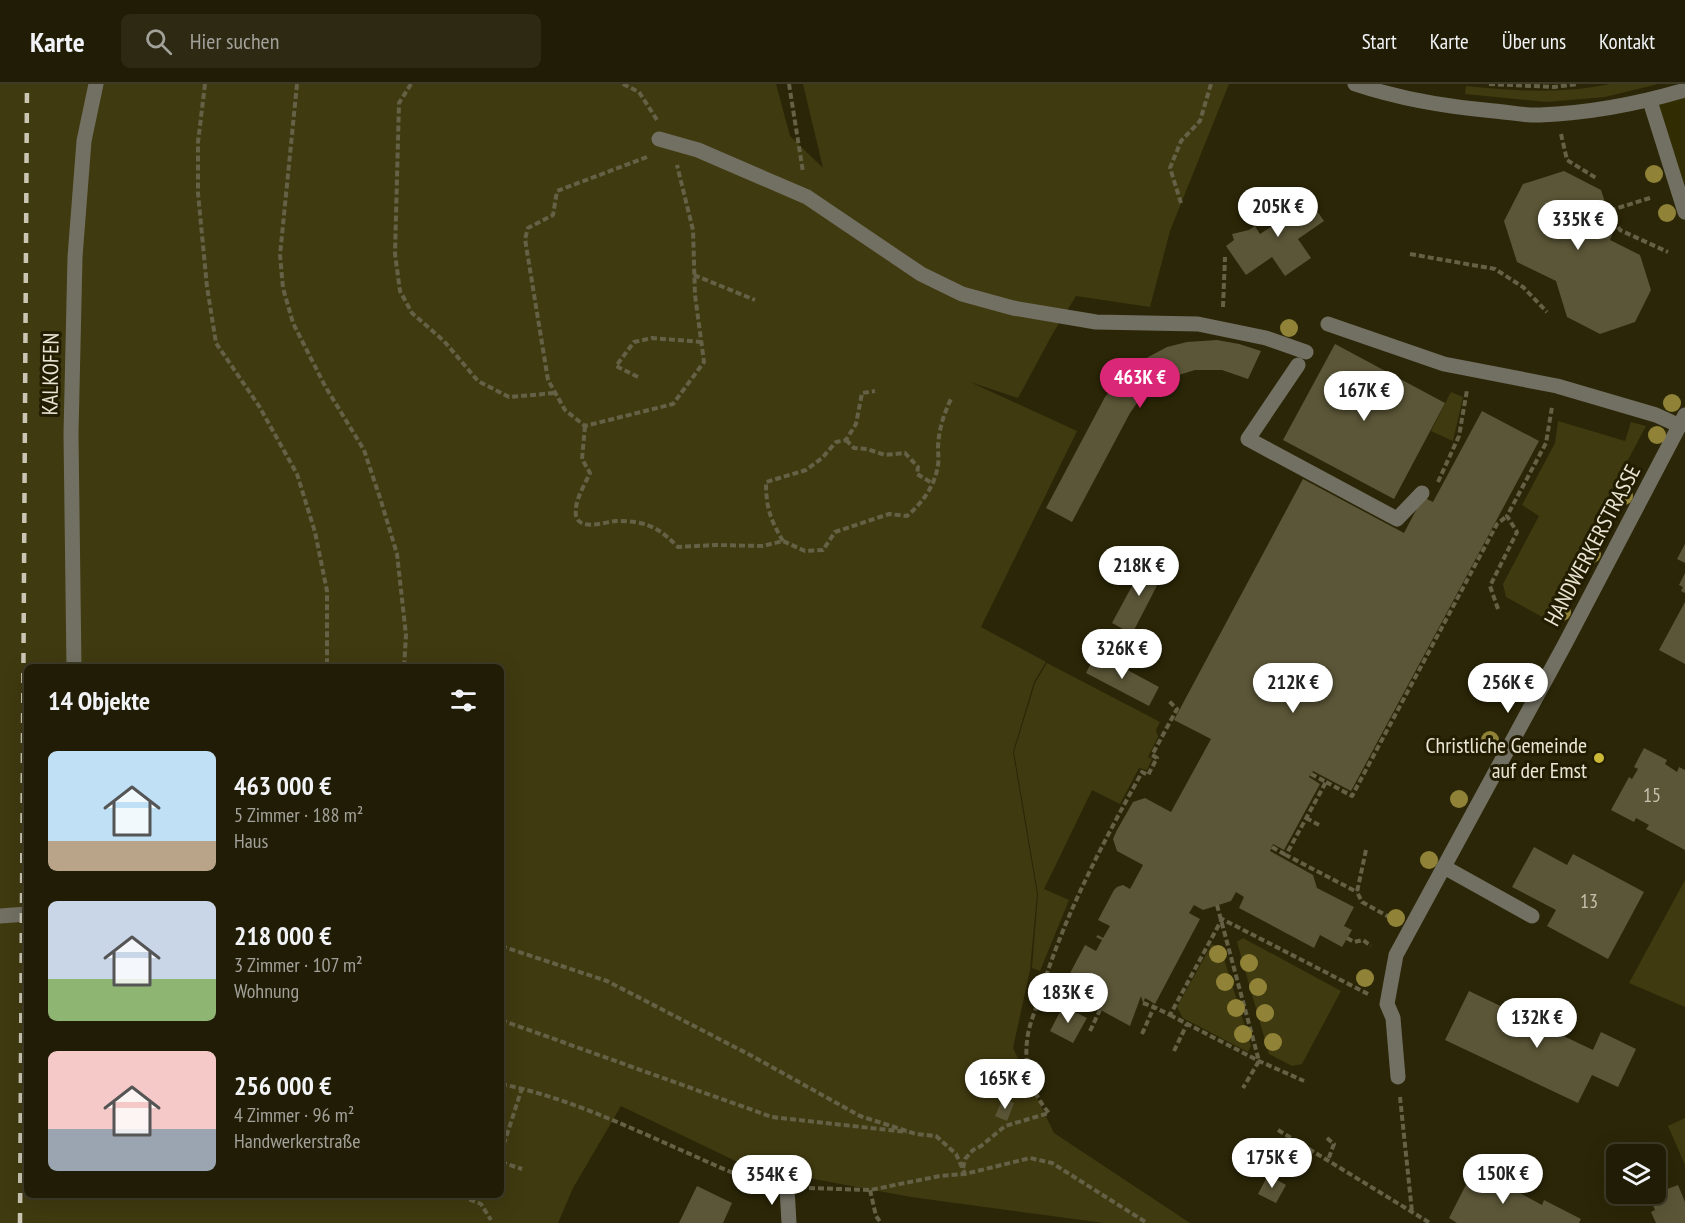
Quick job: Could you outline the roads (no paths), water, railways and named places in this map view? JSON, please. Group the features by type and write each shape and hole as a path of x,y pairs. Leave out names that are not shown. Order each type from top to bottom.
{"street":[{"name":"KALKOFEN","path":"75,664 71,434 75,257 84,141 96,84"},
{"path":"1355,84 1372,90 1451,107 1538,115 1596,110 1650,100 1685,90"},
{"path":"1650,100 1685,212"},
{"path":"668,143 698,150 807,196 921,274 962,294 1013,308 1096,322 1198,324 1266,338 1302,358 1248,439 1397,519 1422,493"},
{"path":"1328,324 1444,364 1557,386 1682,421"},
{"name":"HANDWERKERSTRASSE","path":"1398,1077 1393,1018 1387,1004 1396,955 1569,637 1682,421"},
{"path":"1444,867 1532,916"},
{"path":"0,915 24,914"},
{"path":"788,1188 789,1223"}],"railway":[{"path":"20,1223 27,84"}],"place":[{"name":"Christliche Gemeinde auf der Emst","path":"1599,758"}]}
